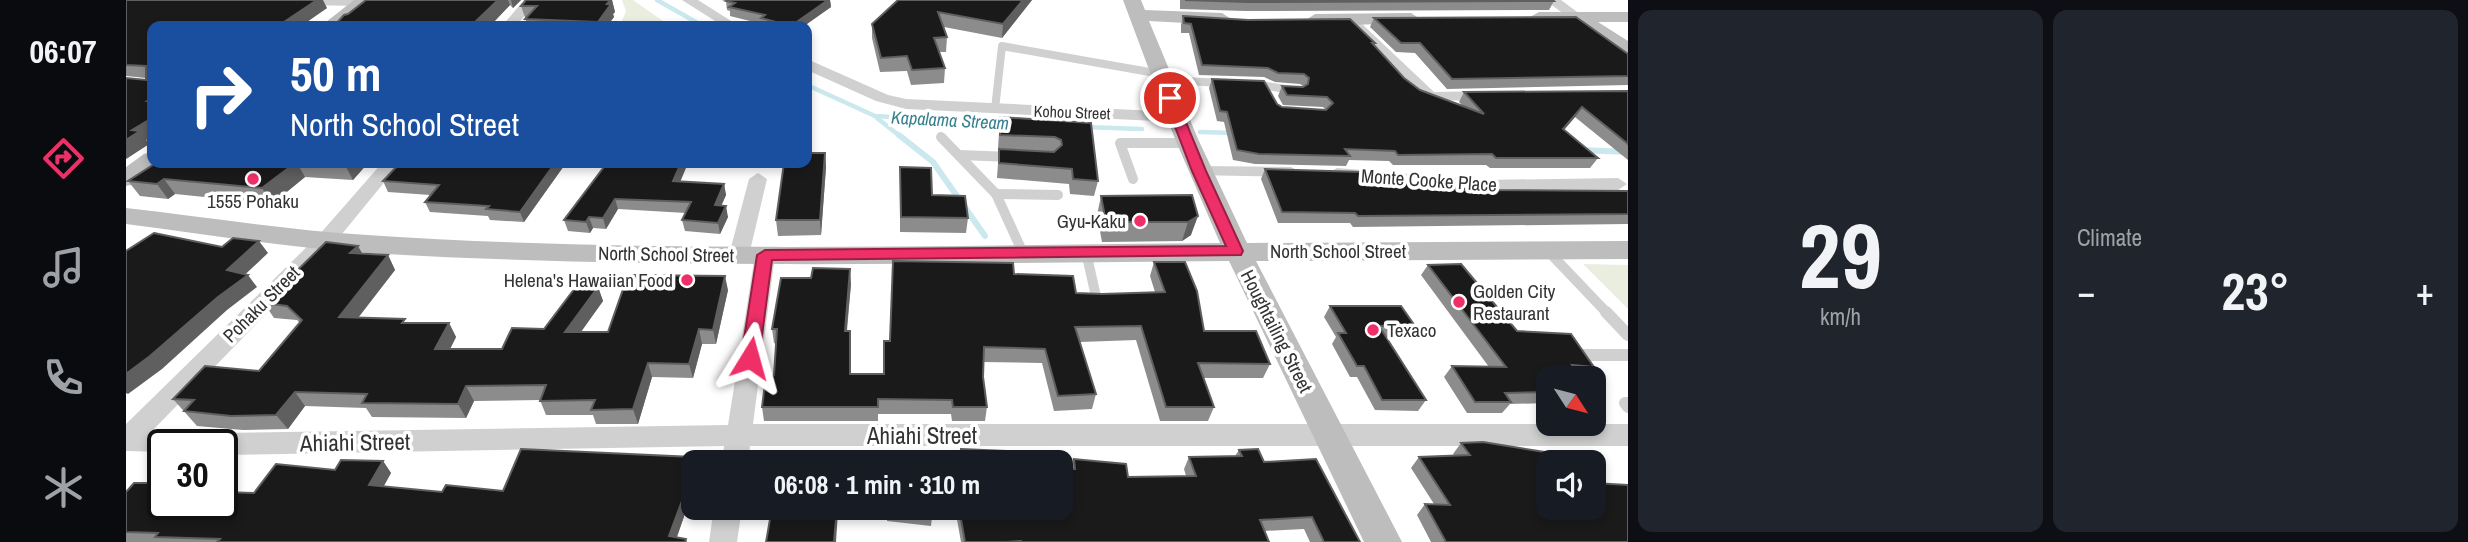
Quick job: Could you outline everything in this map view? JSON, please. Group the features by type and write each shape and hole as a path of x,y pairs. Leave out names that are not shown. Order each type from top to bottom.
{"main road":[{"path":"337,21 364,1"},
{"path":"1135,8 1245,20"},
{"name":"Houghtailing Street","path":"1135,8 1199,171 1236,251 1384,542"},
{"path":"1577,17 1628,50"},
{"path":"1524,18 1628,17"},
{"path":"1297,20 1430,19"},
{"path":"126,179 147,163"},
{"name":"North School Street","path":"126,216 326,240 547,251 752,255 1628,250"}],"street":[{"path":"513,21 531,0"},
{"path":"689,0 724,21"},
{"path":"1552,0 1577,17"},
{"path":"281,1 364,1"},
{"path":"1350,20 1430,97 1509,95"},
{"name":"Kohou Street","path":"812,66 882,98 906,104 1177,117"},
{"name":"Pohaku Street","path":"126,439 326,240 387,168"},
{"name":"Monte Cooke Place","path":"1199,171 1314,172 1483,186 1618,184"},
{"path":"737,450 758,179"},
{"name":"Ahiahi Street","path":"238,444 739,435 1628,435"},
{"path":"126,439 147,441"},
{"path":"723,542 726,520"}],"lane":[{"path":"995,109 1002,46 1162,77 1299,90"},
{"path":"1264,85 1269,93"},
{"path":"941,137 996,194 1023,253"},
{"path":"1133,179 1120,143 1188,144"},
{"path":"959,155 1026,158"},
{"path":"996,194 1058,195"},
{"path":"1548,251 1628,335"},
{"path":"1086,252 1097,301"},
{"path":"1584,355 1628,355"}],"green space":[{"path":"622,0 633,0 663,21 622,21 626,11"},
{"path":"1583,264 1628,265 1628,309"}],"building":[{"path":"126,0 317,0 286,21 147,21 147,121 132,130 140,131 126,140 126,78 146,80 146,66 126,65"},
{"path":"366,0 498,0 476,21 339,21"},
{"path":"526,0 610,0 607,4 611,4 599,21 525,19 537,6 521,6"},
{"path":"828,0 798,21 761,18 765,15 729,7 735,3 726,1"},
{"path":"898,0 1023,0 1003,24 938,12 947,37 934,38 945,68 912,70 907,56 881,58 872,24"},
{"path":"1185,0 1553,0 1554,1 1248,2"},
{"path":"1183,16 1248,20 1350,19 1375,43 1372,43 1404,78 1420,90 1484,114 1464,92 1628,91 1628,144 1582,107 1563,129 1598,158 1496,158 1492,154 1398,155 1395,151 1345,149 1350,156 1259,154 1237,150 1227,112 1220,111 1212,79 1264,81 1277,104 1282,107 1326,110 1333,103 1327,97 1287,95 1282,86 1303,87 1308,84 1309,78 1304,74 1278,73 1268,68 1202,65 1191,24 1184,23"},
{"path":"1576,17 1628,54 1628,76 1452,79 1420,43 1401,43 1374,18"},
{"path":"1000,117 1091,123 1098,181 1073,179 1072,169 999,163 999,149 1054,152 1062,145 1061,140 1055,137 1000,135"},
{"path":"812,153 825,153 820,220 776,220 783,168 812,168"},
{"path":"900,167 931,168 932,195 965,196 968,218 901,217"},
{"path":"148,168 288,168 262,188 164,179 157,184 128,181"},
{"path":"395,168 551,168 520,212 486,209 489,206 425,202 439,185 383,181"},
{"path":"603,168 679,168 673,181 724,184 715,205 726,206 718,223 682,220 691,202 615,199 603,218 589,217 586,222 564,220"},
{"path":"1265,169 1363,172 1370,181 1427,182 1430,187 1463,187 1465,190 1628,191 1628,214 1358,216 1355,213 1282,212"},
{"path":"1192,195 1198,216 1188,222 1106,222 1101,196"},
{"path":"154,233 222,247 233,238 259,241 227,270 248,275 126,374 126,251"},
{"path":"326,242 358,246 350,253 388,255 339,317 405,319 402,323 449,323 435,349 502,349 512,328 544,329 578,284 598,287 565,332 608,332 628,275 725,276 713,330 699,329 689,364 648,363 633,409 591,410 595,400 540,401 546,385 466,386 458,404 362,403 367,394 295,392 276,415 231,416 184,411 194,400 173,399 205,366 259,371 302,320 287,306 264,303"},
{"path":"893,261 1013,263 1014,274 1073,276 1076,293 1102,294 1165,292 1154,262 1185,262 1197,291 1204,331 1256,331 1270,364 1198,363 1214,407 1166,407 1141,326 1075,327 1096,394 1058,396 1045,349 984,347 983,377 987,407 953,407 952,400 878,399 878,407 762,407 766,376 774,375 777,329 772,329 781,278 811,278 813,268 850,269 845,331 850,331 850,374 884,374 884,341 890,341"},
{"path":"1461,264 1517,331 1571,334 1593,366 1536,366 1536,392 1505,393 1511,402 1475,402 1452,366 1506,367 1428,265"},
{"path":"1330,306 1401,306 1415,326 1379,326 1426,400 1382,400 1364,366 1357,366 1338,333 1346,333"},
{"path":"1483,442 1536,451 1536,520 1606,520 1606,484 1628,485 1628,542 1446,542 1425,504 1450,505 1419,457 1470,455 1461,443"},
{"path":"521,449 681,456 681,504 669,536 686,539 685,542 217,542 220,539 155,537 158,533 126,532 126,492 134,483 147,483 147,520 238,520 238,492 254,493 276,464 335,470 341,460 383,461 369,485 442,492 446,485 503,491"},
{"path":"1258,449 1264,462 1316,459 1360,542 1324,542 1312,517 1260,520 1269,542 965,542 961,520 1073,520 1074,459 1126,464 1128,477 1196,476 1189,457 1242,456 1239,450"},
{"path":"770,520 836,520 834,542 766,542"}],"waterway":[{"name":"Kapalama Stream","path":"657,0 694,21"},
{"name":"Kapalama Stream","path":"812,87 875,116 1007,124"},
{"path":"877,118 901,137"},
{"name":"Kapalama Stream","path":"1084,127 1142,129"},
{"name":"Kapalama Stream","path":"1200,132 1235,133"},
{"path":"899,135 933,162 985,236"},
{"name":"Kapalama Stream","path":"1581,150 1628,152"}],"place":[{"name":"1555 Pohaku","path":"253,179"},
{"name":"Gyu-Kaku","path":"1140,221"},
{"name":"Helena's Hawaiian Food","path":"687,280"},
{"name":"Golden City Restaurant","path":"1459,302"},
{"name":"Texaco","path":"1373,330"}],"route":[{"path":"750,358 765,255 1236,251 1199,171 1170,98"}]}
